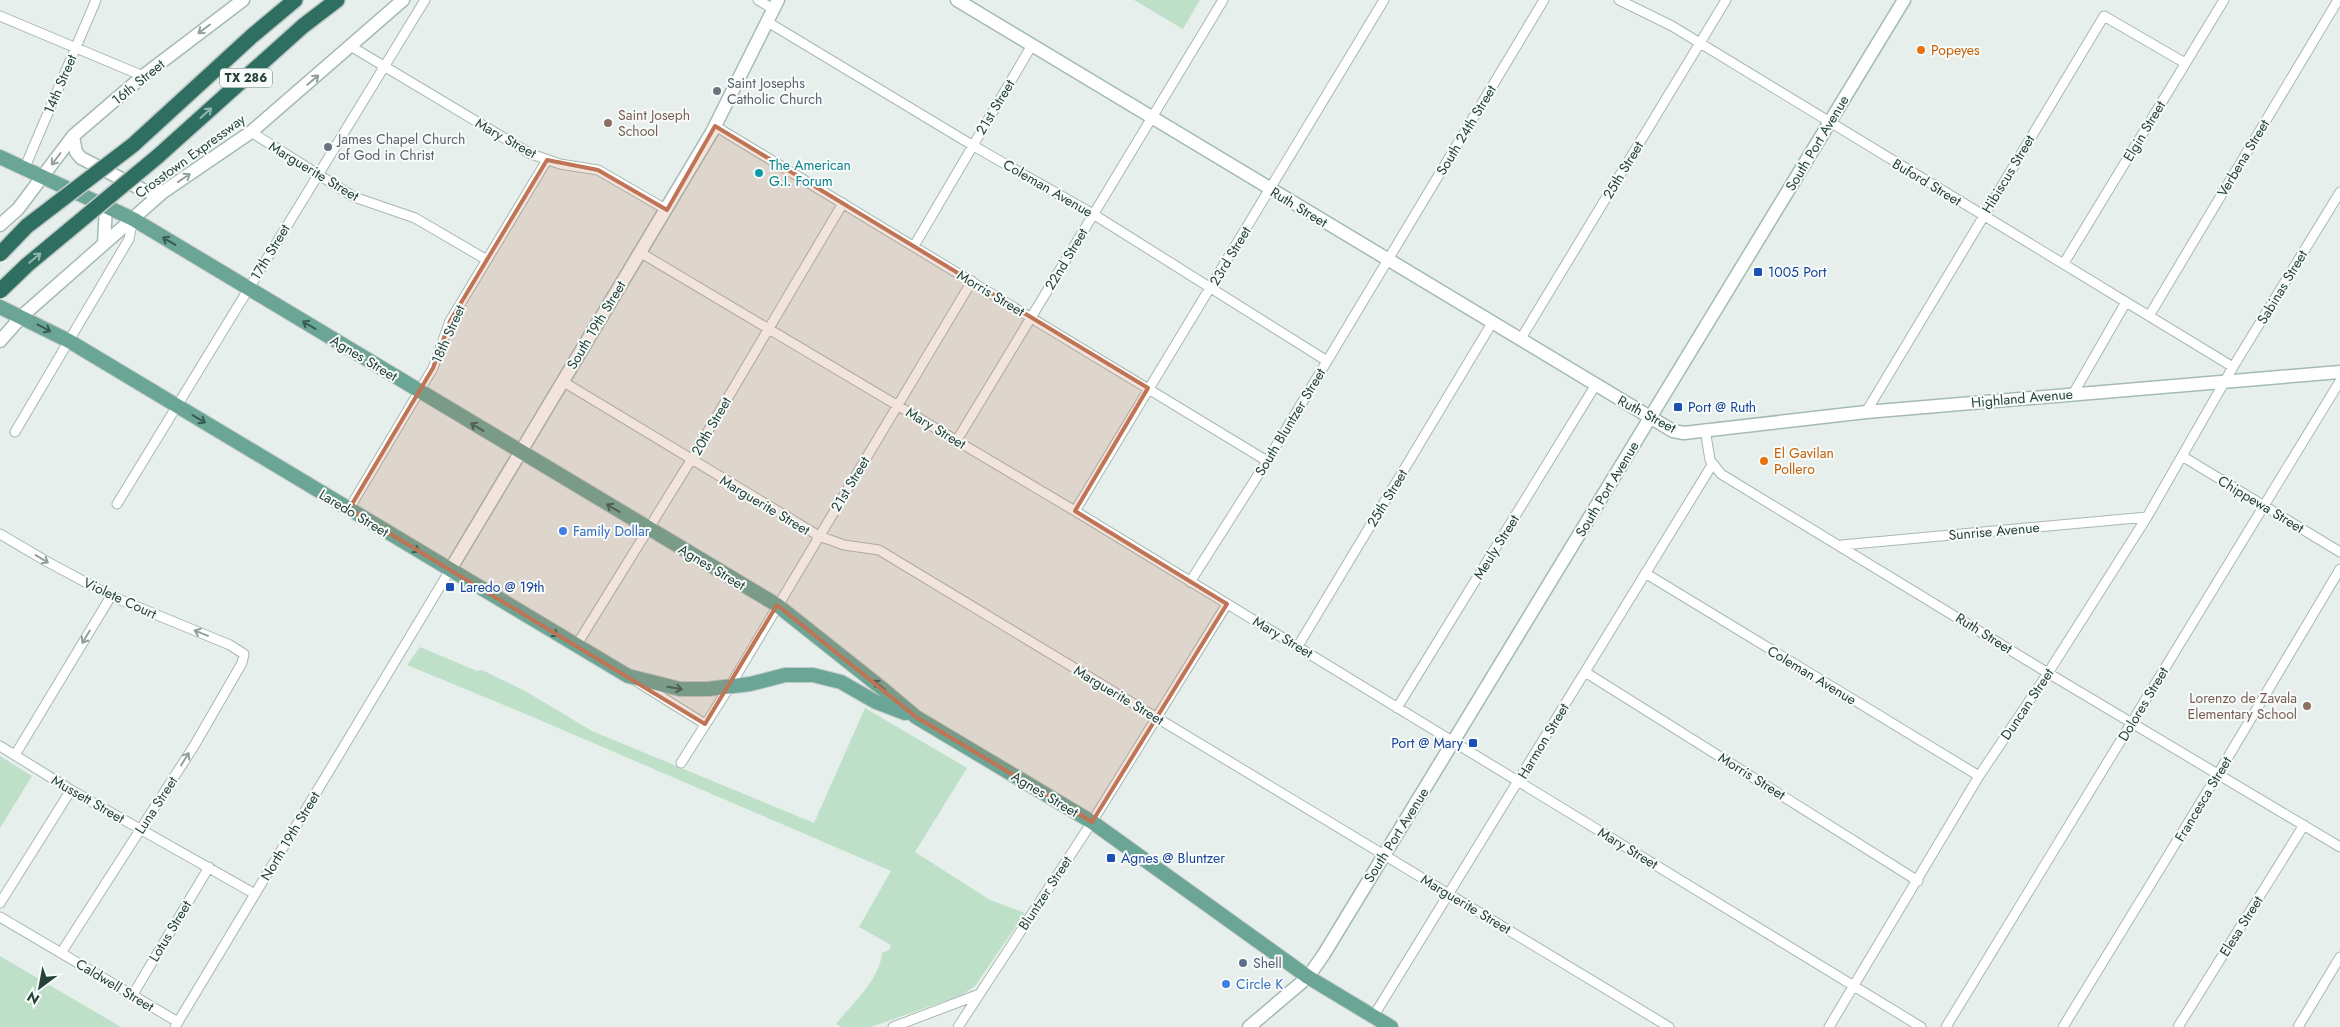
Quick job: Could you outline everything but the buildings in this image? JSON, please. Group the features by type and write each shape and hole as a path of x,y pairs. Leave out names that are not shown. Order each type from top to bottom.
{"highway":[{"name":"TX 286","path":"0,254 27,226 133,145 252,36 296,0"},
{"name":"Crosstown Expressway","path":"0,291 27,265 157,157 303,26 337,0"}],"main road":[{"name":"16th Street","path":"43,176 73,136 143,76 243,0"},
{"name":"Crosstown Expressway","path":"0,341 22,316 163,192 251,132 352,47 403,0"},
{"name":"Ruth Street","path":"957,0 1650,419 1673,431 1684,432 1705,429"},
{"name":"South Port Avenue","path":"1249,1027 1308,977 1454,742 1904,0"},
{"name":"South 19th Street","path":"450,570 716,126 775,4"},
{"path":"73,136 76,152 81,158 146,191 163,192"},
{"name":"Agnes Street","path":"0,157 133,219 519,453 777,606 916,717 1092,822 1308,977 1391,1027"},
{"path":"0,226 18,209 43,176"},
{"path":"104,244 106,206"},
{"name":"Laredo Street","path":"0,307 22,316 69,341 628,676"},
{"name":"Highland Avenue","path":"1705,429 1866,412 2340,372"},
{"path":"628,676 680,689 750,684 785,675 813,675 841,682 876,702 916,717"}],"street":[{"name":"14th Street","path":"24,167 96,0"},
{"name":"17th Street","path":"116,504 425,0"},
{"path":"758,0 775,4"},
{"name":"22nd Street","path":"957,440 1222,0"},
{"name":"23rd Street","path":"1075,511 1384,0"},
{"name":"South 24th Street","path":"1388,260 1544,0"},
{"name":"Buford Street","path":"1619,0 1672,26 2233,367"},
{"name":"25th Street","path":"1520,340 1726,0"},
{"name":"Elgin Street","path":"2064,263 2224,0"},
{"name":"Verbena Street","path":"2149,316 2338,0"},
{"path":"0,16 143,76"},
{"name":"Hibiscus Street","path":"1866,412 1982,216 2104,16 2184,63"},
{"name":"Coleman Avenue","path":"766,21 972,145 1094,214 1327,361"},
{"name":"21st Street","path":"914,246 1032,45"},
{"name":"Mary Street","path":"352,47 531,154 547,160 598,170 667,210"},
{"name":"Morris Street","path":"716,126 1267,461"},
{"name":"Marguerite Street","path":"251,132 354,197 415,218 487,260"},
{"name":"18th Street","path":"349,509 438,358 450,321 547,160"},
{"name":"Sabinas Street","path":"2226,382 2233,367 2340,192"},
{"name":"20th Street","path":"576,646 691,460 843,203"},
{"path":"15,432 129,239 133,219"},
{"name":"Mary Street","path":"641,252 1298,646 1921,1027"},
{"name":"South Bluntzer Street","path":"1190,582 1267,461 1388,260"},
{"name":"21st Street","path":"681,763 730,686 972,282"},
{"path":"2073,394 2126,302"},
{"name":"25th Street","path":"1298,646 1492,323"},
{"name":"Dolores Street","path":"1946,1027 2340,381"},
{"name":"Marguerite Street","path":"562,382 819,536 844,545 879,550 1669,1027"},
{"name":"Duncan Street","path":"1829,1027 1918,881 1979,776 2048,673 2147,517 2226,382"},
{"name":"Meuly Street","path":"1397,708 1595,386"},
{"path":"1705,429 1712,465"},
{"name":"Chippewa Street","path":"2182,456 2340,552"},
{"name":"Ruth Street","path":"1712,465 1721,474 2048,673 2340,847"},
{"name":"Harmon Street","path":"1373,1016 1712,465"},
{"name":"Sunrise Avenue","path":"1842,546 2147,517"},
{"name":"Violete Court","path":"0,534 46,562 111,596 230,645 244,654"},
{"name":"Francesca Street","path":"2063,1027 2218,774 2340,569"},
{"name":"South 19th Street","path":"404,645 450,570"},
{"name":"Coleman Avenue","path":"1645,573 1979,776"},
{"path":"16,755 111,596"},
{"path":"1092,822 1227,604"},
{"name":"North 19th Street","path":"177,1025 404,645"},
{"name":"Luna Street","path":"61,953 194,746 242,663 244,654"},
{"name":"Morris Street","path":"1585,672 1918,881"},
{"name":"Laredo Street","path":"628,676 705,724"},
{"name":"Mussett Street","path":"0,746 71,790 255,894"},
{"path":"0,903 71,790"},
{"name":"Bluntzer Street","path":"958,1027 977,995 1092,822"},
{"name":"Elesa Street","path":"2178,1027 2304,825"},
{"name":"Lotus Street","path":"132,996 208,867"},
{"name":"Caldwell Street","path":"0,917 177,1025"},
{"path":"2298,1027 2340,957"},
{"path":"893,1027 977,995"}],"highlighted area":[{"path":"715,126 1148,388 1075,511 1227,604 1092,822 916,717 777,605 705,724 349,509 433,368 450,321 547,160 598,170 667,210"}],"green space":[{"path":"1134,0 1200,0 1183,29"},
{"path":"420,647 477,671 482,670 527,692 592,731 814,823 865,708 967,768 915,852 990,900 1025,913 975,986 962,995 871,1027 842,1027 836,1024 871,982 880,963 882,953 889,950 891,945 859,927 891,871 407,665"},
{"path":"0,756 32,776 0,828"},
{"path":"0,956 121,1027 0,1027"}],"place":[{"name":"Popeyes","path":"1921,50"},
{"name":"Saint Josephs Catholic Church","path":"717,91"},
{"name":"Saint Joseph School","path":"608,123"},
{"name":"James Chapel Church of God in Christ","path":"328,147"},
{"name":"The American G.I. Forum","path":"759,173"},
{"name":"1005 Port","path":"1758,272"},
{"name":"Port @ Ruth","path":"1678,407"},
{"name":"El Gavilan Pollero","path":"1764,461"},
{"name":"Family Dollar","path":"563,531"},
{"name":"Laredo @ 19th","path":"450,587"},
{"name":"Lorenzo de Zavala Elementary School","path":"2307,706"},
{"name":"Port @ Mary","path":"1473,743"},
{"name":"Agnes @ Bluntzer","path":"1111,858"},
{"name":"Shell","path":"1243,963"},
{"name":"Circle K","path":"1226,984"}]}
